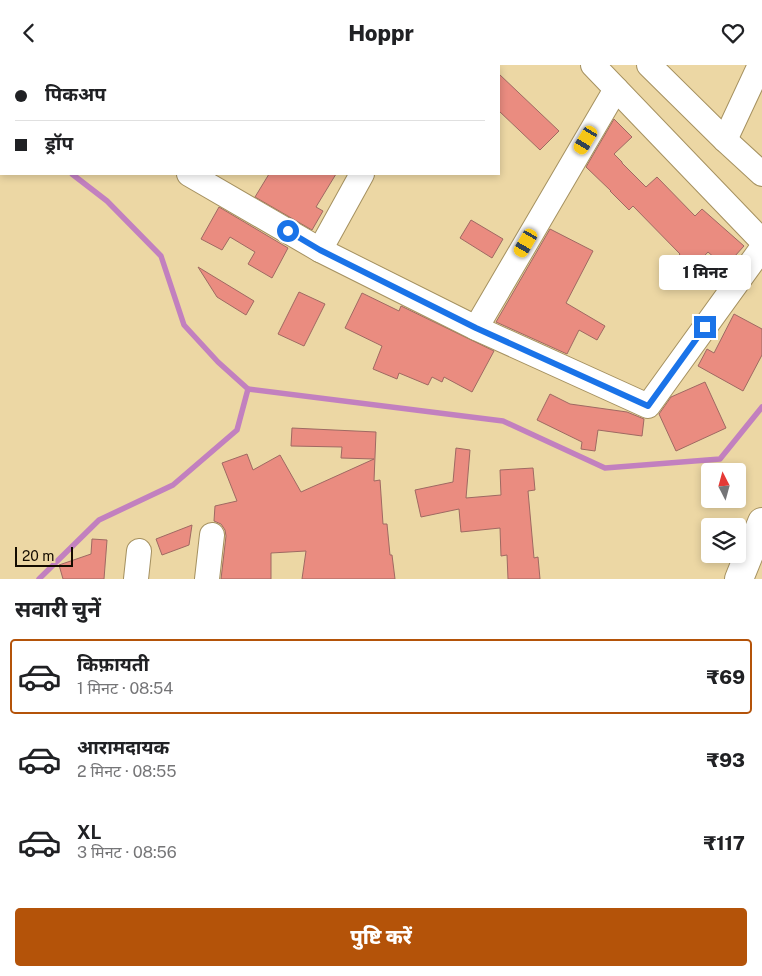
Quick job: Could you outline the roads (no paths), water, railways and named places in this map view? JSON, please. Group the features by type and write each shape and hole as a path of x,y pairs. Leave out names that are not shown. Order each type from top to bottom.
{"main road":[{"path":"739,579 762,522"}],"street":[{"path":"593,65 762,241"},
{"path":"649,65 762,174"},
{"path":"725,140 760,65"},
{"path":"476,328 616,89"},
{"path":"191,175 320,250 476,328 648,406 762,248"},
{"path":"320,250 361,175"},
{"path":"207,579 212,535"},
{"path":"136,579 139,551"}],"waterway":[{"path":"73,175 107,201 161,256 184,325 218,362 248,389 503,421 605,468 720,459 762,407"},
{"path":"39,579 99,520 173,485 237,430 248,389"}]}
